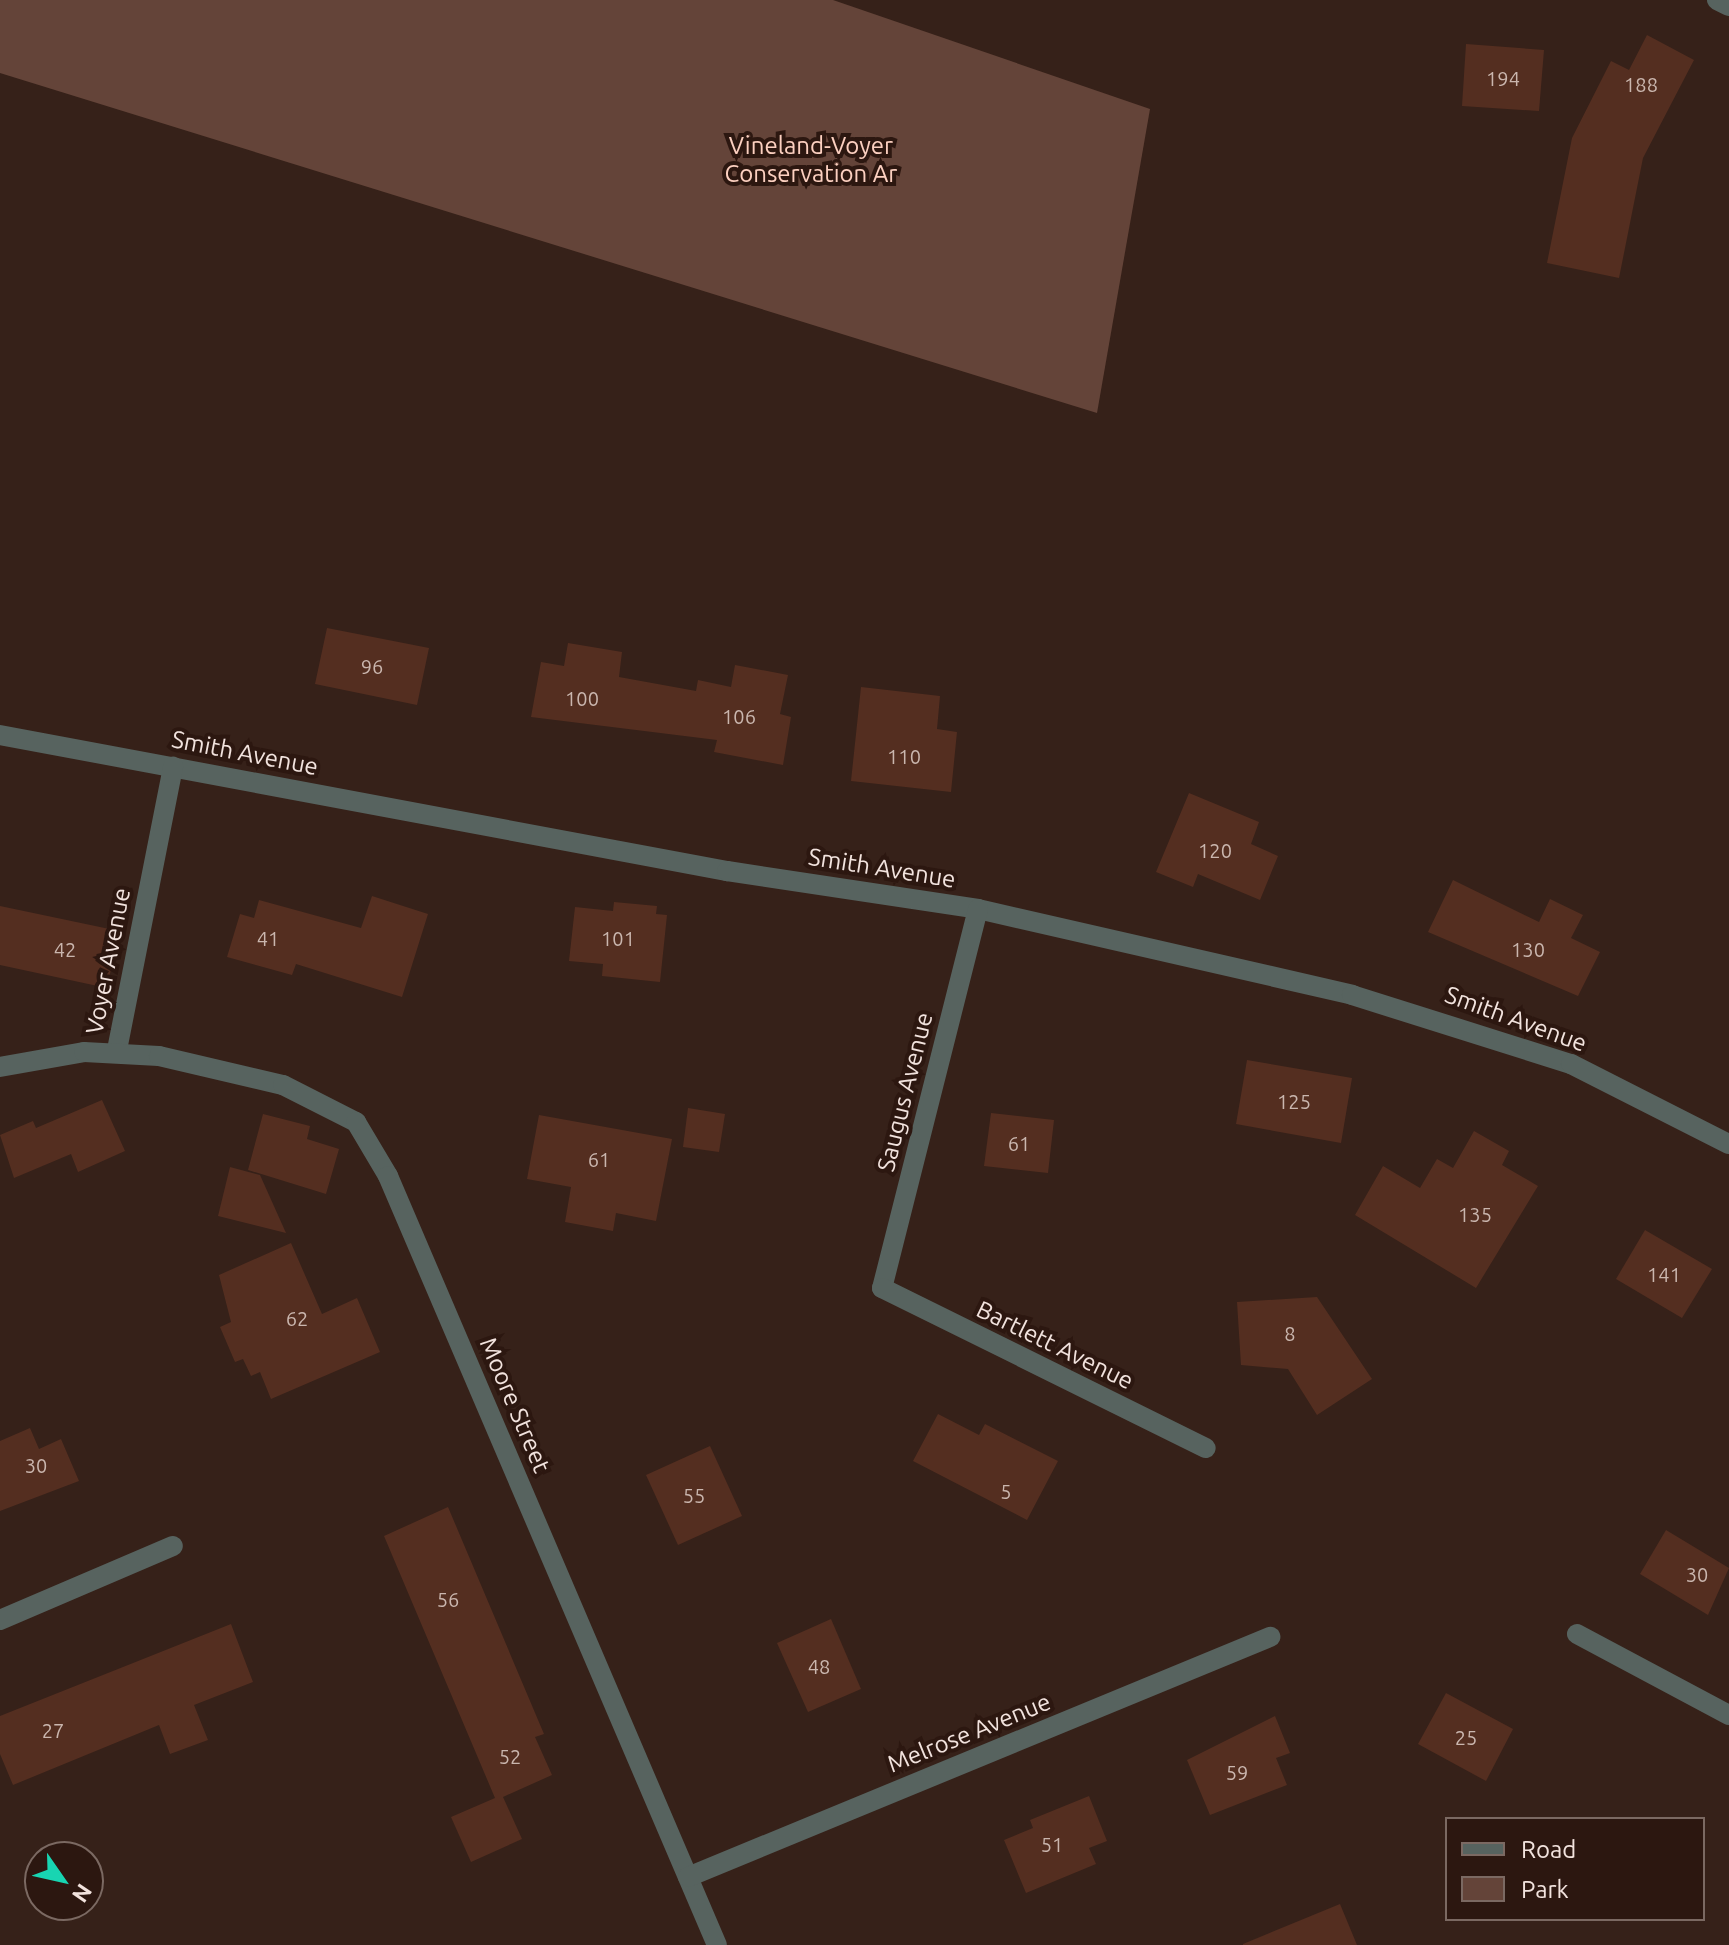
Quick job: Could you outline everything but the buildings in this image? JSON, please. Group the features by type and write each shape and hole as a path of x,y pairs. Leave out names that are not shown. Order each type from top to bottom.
{"street":[{"path":"1717,0 1729,6"},
{"name":"Smith Avenue","path":"0,735 727,871 978,909 1444,1019 1571,1064 1729,1144"},
{"name":"Voyer Avenue","path":"0,1067 117,1050 173,766"},
{"name":"Saugus Avenue","path":"882,1288 978,909"},
{"name":"Moore Street","path":"117,1050 304,1092 356,1122 374,1147 717,1945"},
{"name":"Bartlett Avenue","path":"882,1288 1206,1448"},
{"path":"0,1620 173,1546"},
{"path":"1577,1634 1729,1715"},
{"name":"Melrose Avenue","path":"688,1877 1270,1637"}],"green space":[{"name":"Vineland-Voyer Conservation Ar","path":"0,0 833,0 1150,109 1097,413 0,73"}]}
